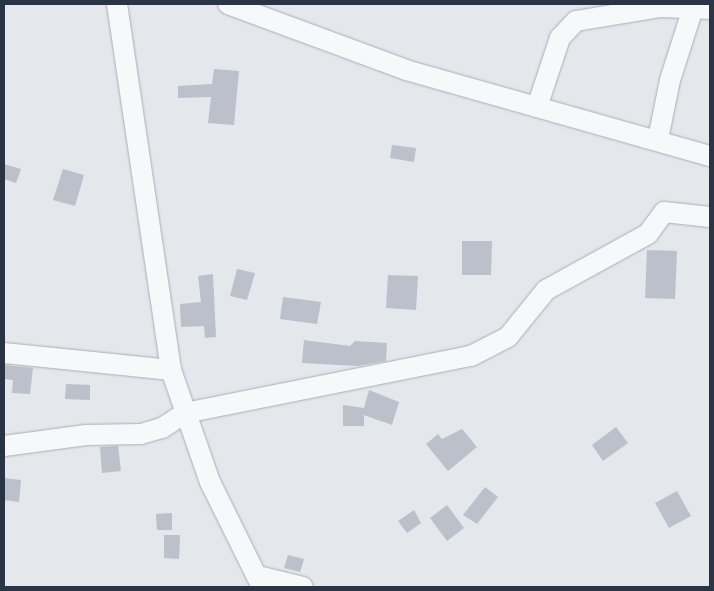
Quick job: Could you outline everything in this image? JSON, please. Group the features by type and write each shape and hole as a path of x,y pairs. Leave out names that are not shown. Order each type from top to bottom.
{"street":[{"path":"117,4 171,370 210,482 260,582 303,587"},
{"path":"228,4 406,70 658,139 710,156"},
{"path":"537,107 560,38 576,21 660,7 702,8 670,80 658,139"},
{"path":"4,446 86,435 141,434 162,428 185,413 472,356 508,336 546,290 648,234 664,212 710,217"},
{"path":"4,353 171,370"}],"building":[{"path":"214,69 239,71 234,125 208,123 211,97 178,98 178,86 212,84"},
{"path":"392,145 416,148 414,162 390,158"},
{"path":"4,164 21,169 16,183 4,179"},
{"path":"63,169 84,175 75,206 53,200"},
{"path":"462,241 492,241 491,275 462,275"},
{"path":"647,250 677,251 675,299 645,298"},
{"path":"237,269 255,273 247,300 230,296"},
{"path":"213,274 216,337 205,338 204,326 181,327 180,304 201,302 198,276"},
{"path":"388,275 418,276 416,310 386,308"},
{"path":"283,297 321,302 317,324 280,319"},
{"path":"304,340 350,346 355,341 387,343 386,361 358,366 302,363"},
{"path":"4,365 33,368 30,394 12,393 13,380 4,379"},
{"path":"66,384 90,385 90,400 65,399"},
{"path":"369,390 399,402 392,425 364,415 364,426 343,426 343,405 364,408"},
{"path":"616,427 628,443 603,461 592,445"},
{"path":"462,429 477,447 448,471 426,444 438,434 442,439"},
{"path":"118,446 121,471 102,473 100,447"},
{"path":"4,478 21,480 19,502 4,500"},
{"path":"485,487 498,497 477,524 463,515"},
{"path":"677,491 691,516 669,528 655,503"},
{"path":"447,505 464,528 447,541 430,518"},
{"path":"414,510 421,523 407,533 398,521"},
{"path":"172,513 172,530 157,530 156,514"},
{"path":"164,535 180,535 179,559 164,558"},
{"path":"288,555 304,559 300,572 284,568"}]}
